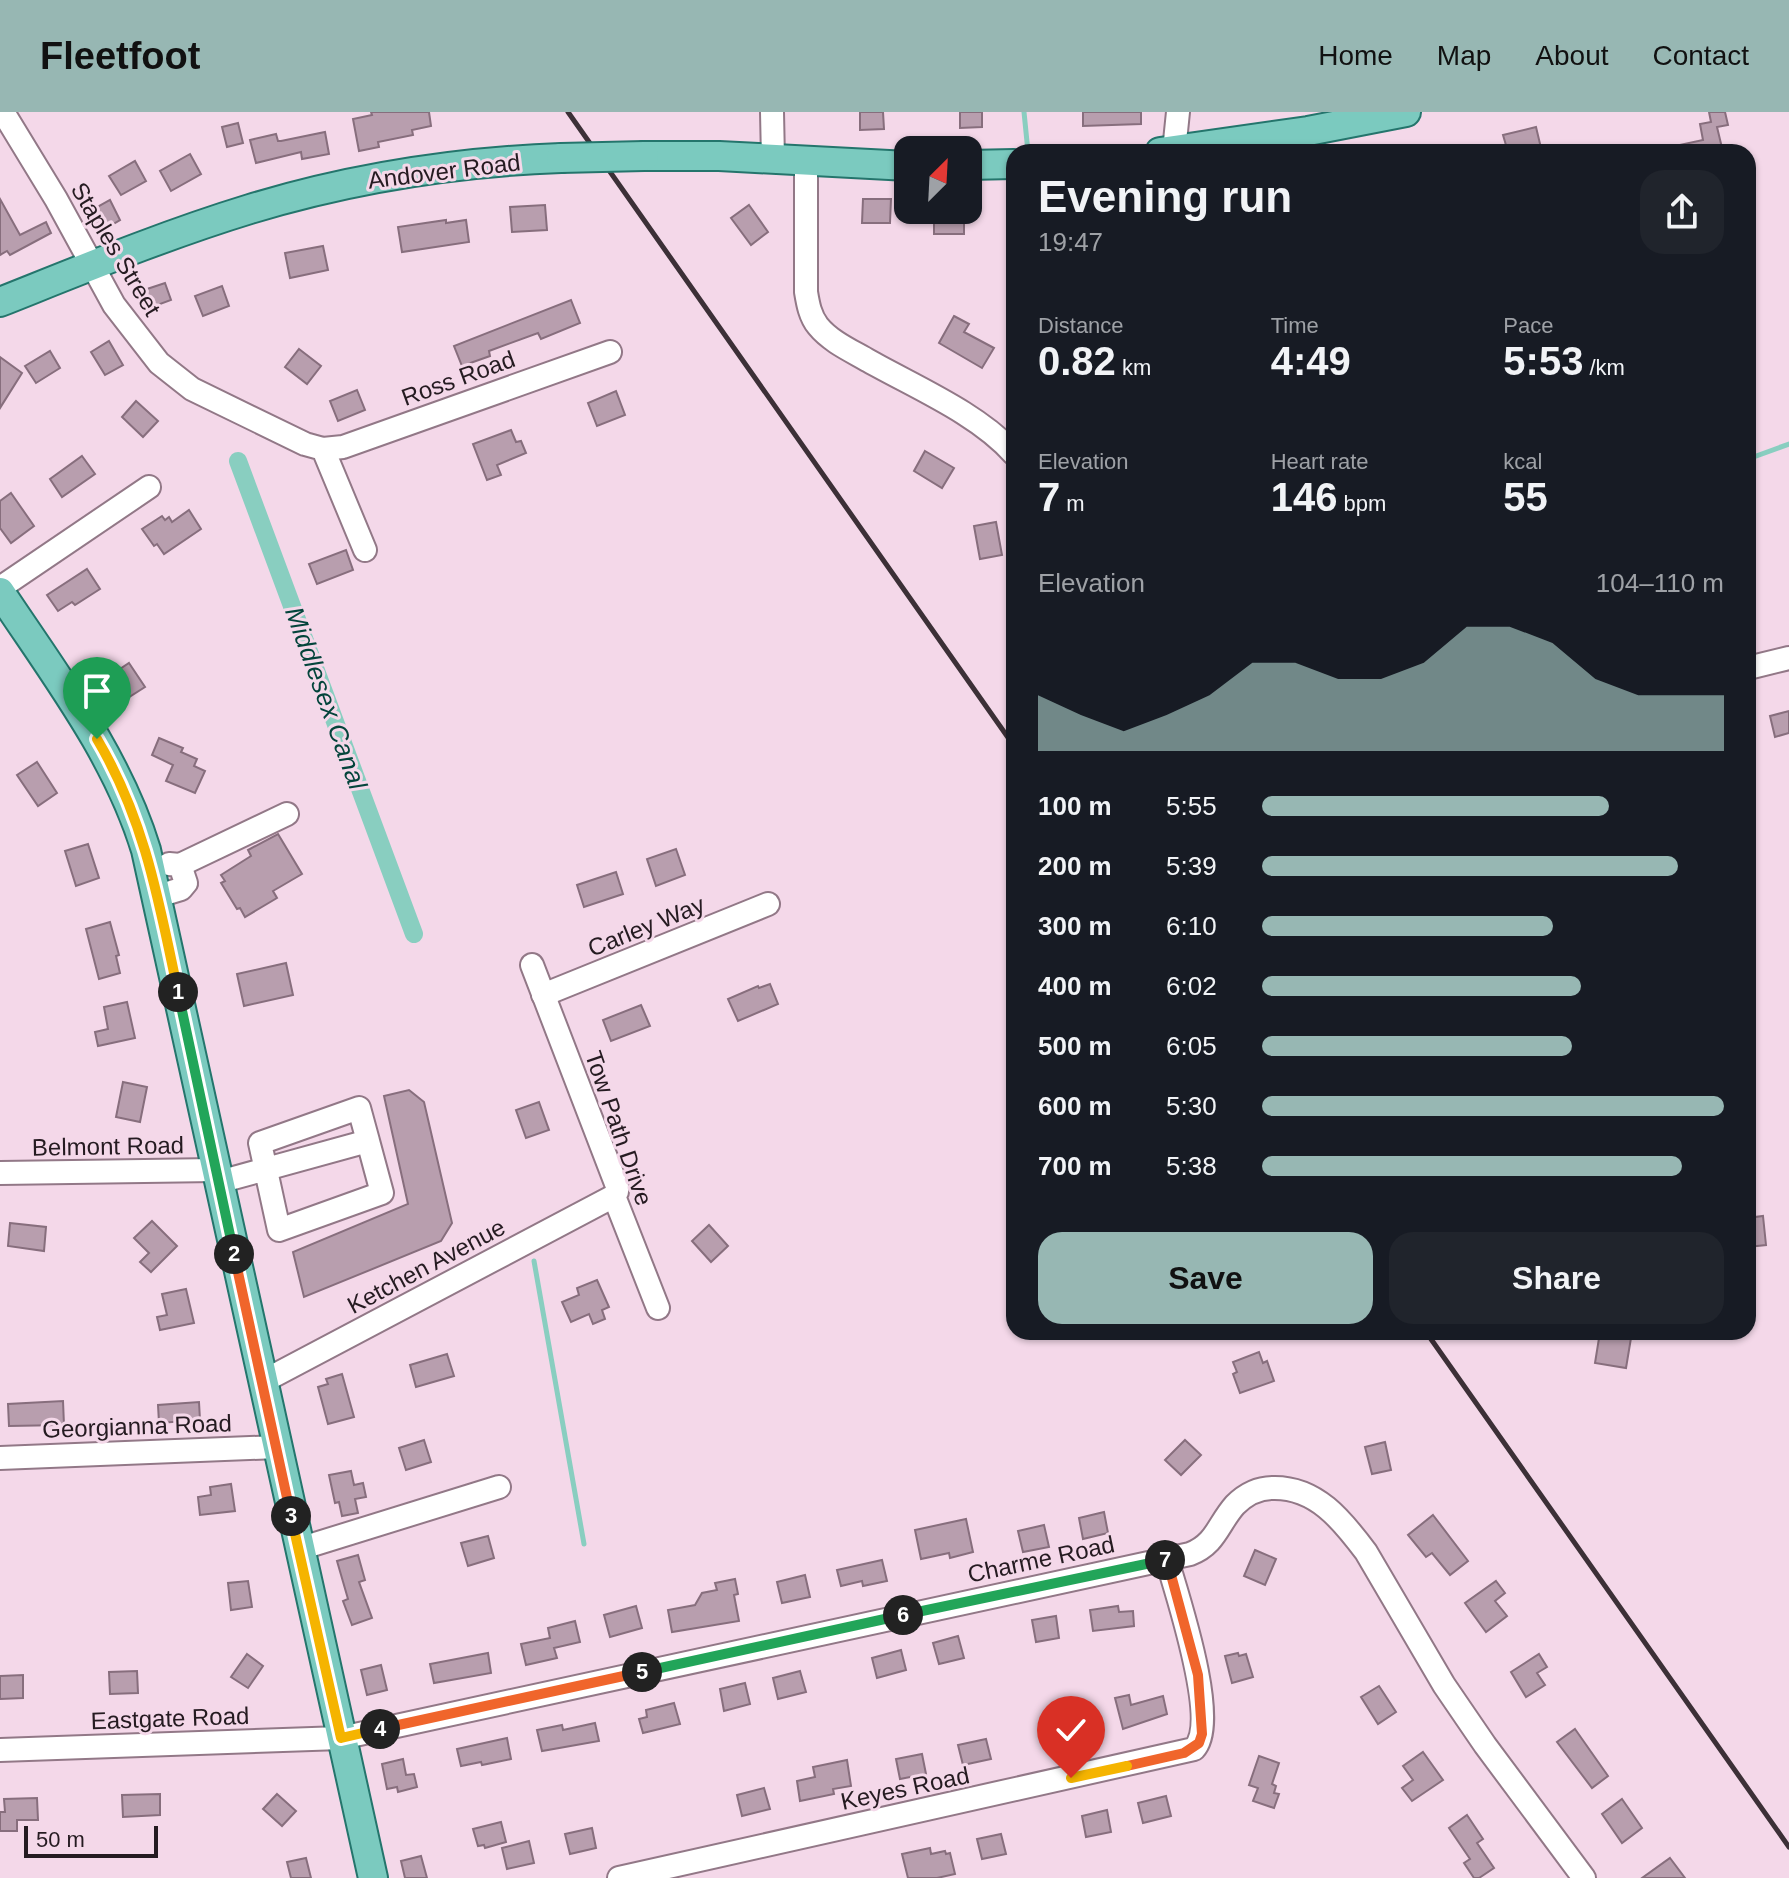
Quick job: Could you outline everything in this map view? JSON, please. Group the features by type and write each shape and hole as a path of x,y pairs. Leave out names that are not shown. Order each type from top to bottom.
{"main road":[{"path":"1236,144 1406,112"},
{"name":"Andover Road","path":"0,302 250,209 352,182 490,162 561,158 644,156 894,165"},
{"path":"982,165 1006,164"},
{"path":"0,590 109,760 130,803 151,866 373,1878"}],"street":[{"name":"Staples Street","path":"3,112 56,199 114,305 159,363 180,382 305,444 323,449"},
{"path":"772,112 773,159"},
{"path":"1169,144 1178,112"},
{"path":"806,161 806,292 809,310 817,325 849,350 970,418 1006,446"},
{"name":"Ross Road","path":"323,449 343,447 610,352"},
{"path":"323,449 365,550"},
{"path":"0,590 149,487"},
{"path":"1756,666 1789,658"},
{"path":"151,866 180,865 287,814"},
{"path":"158,896 181,889 186,883 180,865"},
{"name":"Carley Way","path":"543,995 768,904"},
{"name":"Tow Path Drive","path":"532,965 617,1186 614,1196 658,1308"},
{"path":"359,1108 368,1141 382,1193 279,1230 260,1143 359,1108"},
{"name":"Belmont Road","path":"0,1173 217,1176 266,1169 368,1141"},
{"name":"Ketchen Avenue","path":"262,1382 614,1196"},
{"name":"Georgianna Road","path":"0,1458 277,1447"},
{"path":"299,1549 499,1487"},
{"name":"Charme Road","path":"341,1738 1190,1554 1209,1544 1235,1505 1255,1491 1293,1489 1316,1499 1342,1521 1366,1552 1444,1685 1584,1878"},
{"name":"Keyes Road","path":"619,1878 1184,1753 1199,1743 1203,1722 1198,1675 1167,1560"},
{"name":"Eastgate Road","path":"0,1750 341,1738"}],"building":[{"path":"371,112 429,112 431,126 412,130 413,135 378,142 379,147 359,151 353,119 372,115"},
{"path":"860,112 883,112 884,129 860,130"},
{"path":"960,112 982,112 982,127 960,128"},
{"path":"1083,112 1141,112 1141,124 1083,126"},
{"path":"1709,112 1725,112 1728,125 1717,127 1721,144 1684,144 1703,140 1700,124 1711,122"},
{"path":"238,123 243,143 227,147 222,127"},
{"path":"1536,127 1540,144 1506,144 1503,135"},
{"path":"325,132 329,154 302,159 301,152 256,163 250,140 276,134 278,141 281,141"},
{"path":"190,154 201,174 171,191 160,171"},
{"path":"135,161 146,181 121,195 109,176"},
{"path":"0,199 20,235 46,222 51,233 10,255 7,251 0,255"},
{"path":"863,199 891,199 890,223 862,223"},
{"path":"110,200 120,220 96,234 85,214"},
{"path":"545,205 547,230 512,232 510,207"},
{"path":"749,205 768,232 751,245 731,218"},
{"path":"446,220 446,223 466,220 469,242 402,252 398,227"},
{"path":"934,224 964,224 964,234 934,234"},
{"path":"323,246 328,270 290,278 285,253"},
{"path":"165,283 171,300 144,310 138,292"},
{"path":"222,286 229,306 203,316 195,296"},
{"path":"571,300 580,323 541,339 538,333 489,351 490,356 462,366 454,346"},
{"path":"954,316 969,324 964,332 994,348 982,368 939,343"},
{"path":"109,341 123,365 105,375 91,352"},
{"path":"299,349 321,366 307,384 285,367"},
{"path":"50,351 60,368 36,383 25,366"},
{"path":"0,357 22,373 0,408"},
{"path":"357,390 365,410 338,421 330,401"},
{"path":"616,391 625,415 597,426 588,403"},
{"path":"136,401 158,421 143,437 122,417"},
{"path":"511,430 526,453 497,465 501,475 487,480 473,444"},
{"path":"925,451 954,468 942,488 914,471"},
{"path":"82,456 95,474 62,497 50,479"},
{"path":"11,493 34,526 11,543 0,528 0,501"},
{"path":"189,510 201,529 164,554 142,529 162,516 165,520 169,517 172,522"},
{"path":"996,522 1002,555 980,559 974,526"},
{"path":"346,550 353,570 317,584 309,564"},
{"path":"87,569 100,589 75,605 72,602 58,611 47,595"},
{"path":"129,663 145,687 126,699 111,675"},
{"path":"1789,711 1789,733 1775,737 1770,716"},
{"path":"159,738 183,748 181,752 197,759 194,766 205,771 195,793 166,781 173,765 152,755"},
{"path":"37,762 57,793 38,806 17,775"},
{"path":"278,834 302,874 273,891 277,898 245,917 221,883 225,881 221,875 251,856 248,850"},
{"path":"88,844 99,878 76,886 65,851"},
{"path":"676,849 685,875 656,886 647,859"},
{"path":"616,872 623,894 584,907 577,885"},
{"path":"110,922 119,955 116,956 120,973 99,979 86,929"},
{"path":"286,963 293,995 244,1006 237,974"},
{"path":"770,984 778,1004 738,1021 728,999"},
{"path":"127,1002 135,1038 98,1046 95,1032 108,1029 104,1007"},
{"path":"641,1005 650,1026 611,1041 603,1020"},
{"path":"123,1082 147,1087 140,1122 116,1117"},
{"path":"409,1090 424,1102 452,1223 441,1241 304,1297 293,1252 408,1204 384,1096"},
{"path":"539,1102 549,1130 526,1138 516,1110"},
{"path":"1763,1216 1766,1245 1756,1246 1756,1217"},
{"path":"152,1221 177,1246 151,1272 140,1262 149,1253 134,1238"},
{"path":"10,1223 46,1227 44,1251 8,1246"},
{"path":"709,1225 728,1246 711,1262 692,1241"},
{"path":"597,1280 609,1307 602,1310 605,1319 593,1324 589,1314 571,1322 562,1302 579,1295 577,1288"},
{"path":"186,1289 194,1323 160,1330 157,1317 167,1315 162,1294"},
{"path":"1599,1340 1631,1340 1626,1368 1595,1363"},
{"path":"1259,1352 1263,1363 1267,1361 1274,1381 1240,1393 1233,1374 1237,1372 1233,1362"},
{"path":"447,1354 454,1376 416,1387 410,1365"},
{"path":"342,1374 354,1417 328,1424 318,1387 328,1384 326,1379"},
{"path":"63,1401 64,1425 9,1426 8,1404"},
{"path":"199,1402 200,1420 159,1423 158,1405"},
{"path":"424,1440 431,1462 406,1470 399,1448"},
{"path":"1185,1440 1201,1455 1181,1475 1165,1460"},
{"path":"1385,1442 1391,1470 1372,1474 1365,1447"},
{"path":"351,1471 354,1485 363,1483 366,1497 355,1499 358,1513 342,1516 339,1502 335,1503 329,1475"},
{"path":"231,1484 235,1511 200,1515 198,1497 211,1495 210,1487"},
{"path":"1104,1512 1108,1533 1083,1539 1079,1518"},
{"path":"1433,1515 1468,1561 1450,1575 1432,1553 1426,1557 1408,1535"},
{"path":"966,1519 973,1552 950,1558 949,1553 921,1559 915,1530"},
{"path":"1044,1525 1049,1547 1023,1552 1018,1531"},
{"path":"488,1536 494,1558 468,1566 461,1543"},
{"path":"1255,1550 1276,1559 1265,1585 1244,1576"},
{"path":"358,1555 365,1580 359,1582 372,1618 352,1625 343,1601 348,1599 337,1561"},
{"path":"882,1560 887,1581 863,1586 862,1581 841,1586 837,1570"},
{"path":"805,1575 810,1597 782,1603 777,1582"},
{"path":"735,1579 738,1594 734,1595 739,1621 672,1632 668,1610 695,1605 702,1593 717,1590 715,1583"},
{"path":"248,1581 252,1607 231,1610 228,1583"},
{"path":"1496,1581 1505,1593 1495,1601 1507,1616 1486,1632 1465,1603"},
{"path":"636,1606 642,1628 610,1637 604,1615"},
{"path":"1118,1606 1119,1612 1133,1611 1134,1626 1093,1631 1090,1610"},
{"path":"1056,1616 1059,1638 1036,1642 1032,1620"},
{"path":"575,1621 580,1642 554,1648 557,1658 526,1665 521,1644 550,1638 548,1628"},
{"path":"958,1636 964,1658 939,1664 933,1643"},
{"path":"901,1650 906,1670 877,1678 872,1658"},
{"path":"488,1653 491,1673 434,1683 430,1664"},
{"path":"1238,1653 1239,1656 1246,1654 1253,1677 1232,1683 1225,1656"},
{"path":"247,1654 263,1666 248,1688 231,1677"},
{"path":"1539,1654 1547,1667 1537,1673 1545,1685 1526,1697 1511,1672"},
{"path":"381,1665 387,1690 367,1695 361,1670"},
{"path":"137,1671 138,1693 110,1694 109,1672"},
{"path":"800,1671 806,1692 778,1699 773,1678"},
{"path":"23,1675 23,1698 0,1699 0,1676"},
{"path":"745,1683 750,1704 724,1711 720,1689"},
{"path":"1379,1686 1396,1712 1378,1724 1361,1697"},
{"path":"1129,1695 1131,1705 1163,1696 1167,1714 1123,1729 1115,1698"},
{"path":"674,1703 680,1724 643,1733 639,1719 647,1717 646,1710"},
{"path":"1086,1714 1094,1739 1065,1747 1057,1722"},
{"path":"595,1723 599,1741 542,1751 537,1730 562,1725 563,1730"},
{"path":"1575,1729 1608,1776 1592,1788 1557,1742"},
{"path":"507,1738 511,1759 461,1766 457,1749"},
{"path":"986,1739 991,1759 963,1765 958,1745"},
{"path":"1423,1752 1443,1780 1412,1801 1402,1788 1413,1780 1403,1766"},
{"path":"922,1754 926,1774 900,1779 896,1759"},
{"path":"1259,1756 1279,1763 1272,1784 1276,1786 1274,1793 1279,1794 1274,1808 1253,1801 1258,1788 1249,1785"},
{"path":"403,1759 406,1775 414,1774 417,1787 398,1792 397,1787 387,1789 382,1764"},
{"path":"847,1760 851,1786 833,1789 834,1794 800,1801 797,1781 815,1777 813,1767"},
{"path":"764,1788 770,1809 742,1816 737,1795"},
{"path":"160,1794 160,1815 123,1817 122,1795"},
{"path":"277,1794 296,1811 282,1826 263,1809"},
{"path":"1166,1796 1171,1816 1143,1823 1138,1803"},
{"path":"37,1798 38,1820 17,1820 17,1831 0,1831 0,1812 5,1812 4,1799"},
{"path":"1622,1799 1642,1828 1622,1843 1602,1814"},
{"path":"1107,1810 1111,1832 1086,1837 1082,1816"},
{"path":"1467,1815 1483,1839 1477,1843 1494,1868 1479,1878 1474,1878 1464,1863 1470,1859 1449,1828"},
{"path":"501,1822 506,1842 485,1848 484,1845 478,1846 473,1829"},
{"path":"592,1828 596,1848 570,1854 565,1834"},
{"path":"1001,1834 1006,1854 982,1859 977,1839"},
{"path":"529,1841 534,1863 507,1869 502,1848"},
{"path":"930,1848 931,1854 950,1853 955,1874 937,1878 908,1878 902,1854"},
{"path":"421,1856 427,1878 405,1878 401,1861"},
{"path":"306,1858 311,1878 291,1878 287,1862"},
{"path":"1670,1858 1685,1878 1642,1878"}],"waterway":[{"path":"1024,112 1027,144"},
{"path":"1756,456 1789,444"},
{"name":"Middlesex Canal","path":"238,461 414,934"},
{"path":"534,1261 584,1544"}],"railway":[{"path":"568,112 1006,735"},
{"path":"1432,1340 1789,1847"}],"route":[{"path":"97,739 130,803 155,883 341,1738 1167,1560 1198,1675 1203,1722 1199,1743 1184,1753 1071,1778"}]}
